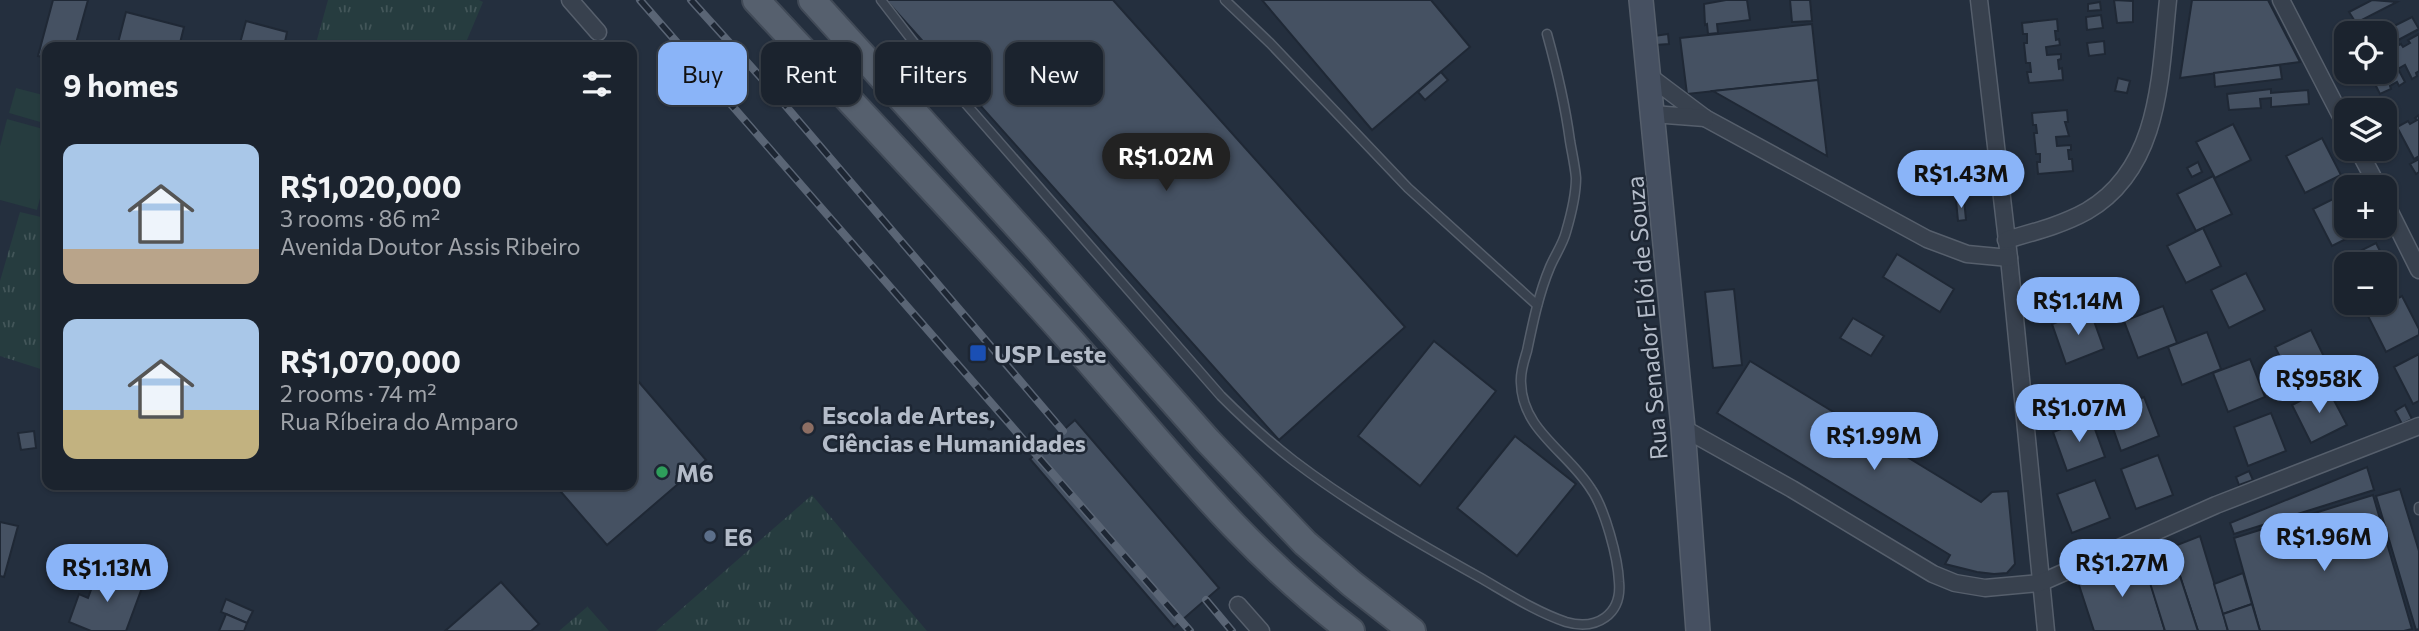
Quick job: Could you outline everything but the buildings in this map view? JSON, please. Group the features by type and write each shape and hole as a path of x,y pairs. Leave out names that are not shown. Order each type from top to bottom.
{"main road":[{"path":"756,0 1065,333 1250,544 1314,604 1351,631"},
{"path":"813,0 1227,461 1305,543 1410,630"},
{"name":"Rua Senador Elói de Souza","path":"1641,0 1683,428 1698,631"}],"street":[{"path":"570,0 598,32"},
{"path":"1979,0 2009,258 2046,631"},
{"path":"2006,240 2059,224 2088,210 2114,191 2129,174 2149,130 2159,85 2168,0"},
{"path":"2281,0 2334,103"},
{"path":"1649,76 1705,118 1927,239 1967,254 2009,258"},
{"path":"1653,114 1705,118"},
{"path":"2397,226 2419,270"},
{"path":"1683,428 1943,579 1985,588 2040,583 2216,505 2419,426"},
{"path":"1238,605 1261,631"}],"lane":[{"path":"880,0 934,68 1212,385 1251,425 1292,460 1343,497 1446,559 1519,600 1568,623 1590,625 1614,611 1619,598 1619,582 1601,505 1577,470 1537,429 1522,399 1520,379 1537,305 1566,234 1576,179 1562,86 1547,34"},
{"path":"1225,0 1270,43 1408,188 1537,305"}],"green space":[{"path":"328,0 483,2 466,42 316,42"},
{"path":"16,88 42,95 42,123 9,113"},
{"path":"7,119 42,129 42,190 37,210 0,200 0,146"},
{"path":"20,212 42,217 42,369 0,356 0,281"},
{"path":"812,495 927,631 656,631"},
{"path":"587,607 609,631 559,631"}],"railway":[{"path":"640,0 1190,631"},
{"path":"691,0 773,91 1063,431"},
{"path":"1206,600 1232,631"}],"place":[{"name":"USP Leste","path":"978,353"},
{"name":"Escola de Artes, Ciências e Humanidades","path":"808,428"},
{"name":"M6","path":"662,472"},
{"name":"E6","path":"710,536"}]}
